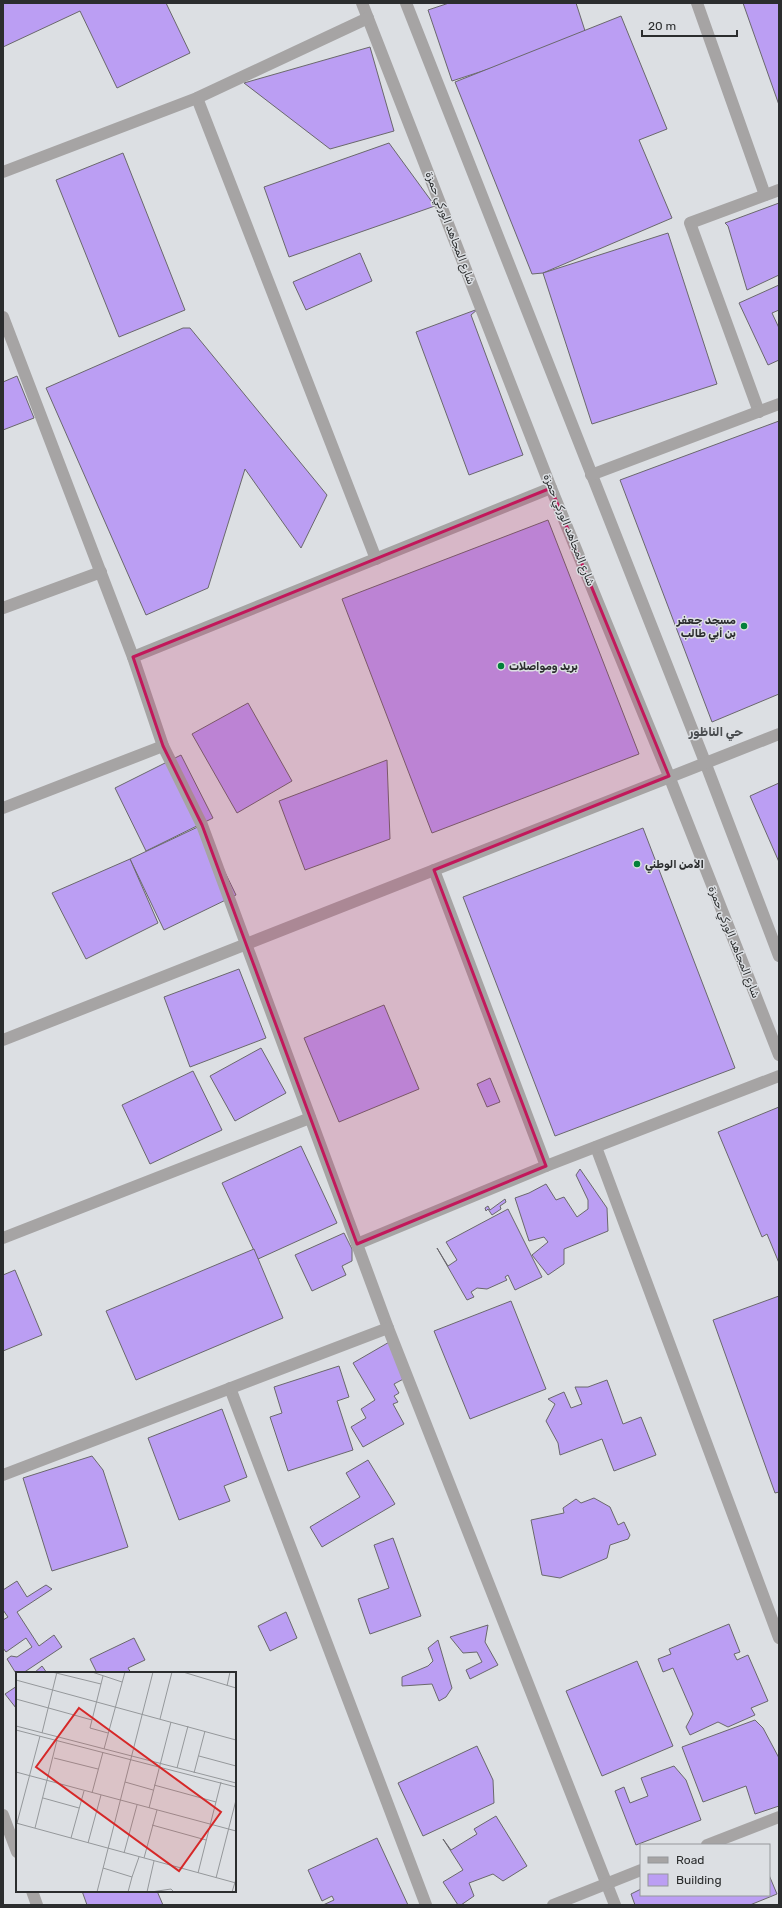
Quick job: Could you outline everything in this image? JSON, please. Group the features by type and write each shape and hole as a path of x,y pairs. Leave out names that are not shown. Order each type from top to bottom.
{"street":[{"name":"شارع المجاهد الوركي حمزة","path":"362,3 552,488 669,776 779,1055"},
{"path":"406,3 779,956"},
{"path":"697,3 765,195"},
{"path":"3,172 197,98 368,18"},
{"path":"197,98 376,559"},
{"path":"759,412 690,223 779,190"},
{"path":"3,317 134,657 163,746 202,824 388,1328 615,1905"},
{"path":"591,475 779,404"},
{"path":"134,657 552,488"},
{"path":"3,608 101,572"},
{"path":"3,1040 704,762 779,734"},
{"path":"3,808 163,746"},
{"path":"434,870 546,1166"},
{"path":"357,1244 546,1166 779,1076"},
{"path":"3,1238 310,1118"},
{"path":"596,1147 779,1638"},
{"path":"3,1475 388,1328"},
{"path":"230,1388 426,1905"},
{"path":"3,1815 16,1849"},
{"path":"710,1844 779,1817"},
{"path":"553,1905 640,1870"},
{"path":"32,1892 37,1905"}],"highlighted area":[{"path":"551,488 669,776 434,870 546,1166 357,1244 202,825 163,746 133,657"}],"building":[{"path":"3,3 166,3 190,53 117,88 80,11 3,47"},
{"path":"449,3 576,3 587,37 452,81 428,10"},
{"path":"743,3 779,3 779,105"},
{"path":"621,16 667,129 639,140 672,218 543,273 532,274 455,82"},
{"path":"370,47 394,131 330,149 244,83"},
{"path":"389,143 435,206 289,257 264,187"},
{"path":"123,153 185,310 119,337 56,180"},
{"path":"779,203 779,275 747,290 728,226 725,223"},
{"path":"668,233 717,384 592,424 543,273"},
{"path":"360,253 372,281 306,310 293,282"},
{"path":"779,285 779,310 772,313 779,328 779,360 768,365 739,303"},
{"path":"478,309 471,315 523,455 469,475 416,332"},
{"path":"183,328 190,328 327,495 301,548 245,469 208,588 146,615 46,388"},
{"path":"17,376 34,418 3,430 3,382"},
{"path":"779,421 779,694 712,722 620,480"},
{"path":"548,520 639,754 432,833 342,599"},
{"path":"248,703 292,781 237,813 192,734"},
{"path":"181,755 213,818 146,851 115,788"},
{"path":"387,760 390,839 305,870 279,801"},
{"path":"779,783 779,862 750,796"},
{"path":"202,825 236,895 164,930 130,859"},
{"path":"643,828 735,1068 555,1136 463,897"},
{"path":"130,859 158,923 86,959 52,893"},
{"path":"239,969 266,1038 190,1067 164,997"},
{"path":"384,1005 419,1089 339,1122 304,1038"},
{"path":"261,1048 286,1093 235,1121 210,1076"},
{"path":"193,1071 222,1130 150,1164 122,1105"},
{"path":"490,1078 500,1102 487,1107 477,1084"},
{"path":"779,1107 779,1263 767,1234 762,1237 718,1132"},
{"path":"301,1146 337,1223 258,1259 222,1183"},
{"path":"580,1169 607,1208 608,1231 564,1249 564,1264 548,1275 532,1255 548,1242 544,1237 529,1241 515,1198 529,1193 546,1184 556,1200 564,1197 577,1217 588,1209 588,1200 576,1175"},
{"path":"505,1199 506,1202 500,1206 501,1209 492,1215 488,1209 486,1211 485,1208 488,1206 490,1210"},
{"path":"508,1209 542,1277 515,1290 508,1275 505,1277 507,1280 487,1289 477,1288 471,1292 474,1297 467,1300 437,1248 448,1266 457,1260 446,1242"},
{"path":"344,1233 352,1249 352,1261 342,1266 346,1275 312,1291 295,1255"},
{"path":"254,1249 283,1318 136,1380 106,1311"},
{"path":"15,1270 42,1335 3,1351 3,1275"},
{"path":"779,1296 779,1492 775,1493 713,1320"},
{"path":"511,1301 546,1389 470,1419 434,1331"},
{"path":"391,1341 411,1375 394,1384 399,1393 394,1396 398,1402 393,1404 404,1424 363,1447 351,1427 366,1418 361,1409 375,1400 353,1363"},
{"path":"339,1366 349,1397 337,1401 353,1450 288,1471 270,1417 282,1413 274,1387"},
{"path":"607,1380 623,1424 641,1417 656,1455 614,1471 602,1439 560,1455 558,1443 546,1421 555,1404 548,1399 564,1392 571,1408 582,1404 575,1387 588,1387"},
{"path":"222,1409 247,1477 224,1486 230,1501 179,1520 148,1438"},
{"path":"92,1456 103,1470 128,1547 52,1571 23,1478"},
{"path":"368,1460 395,1504 322,1547 310,1527 360,1497 346,1473"},
{"path":"594,1498 610,1507 618,1525 624,1522 630,1535 628,1539 610,1545 607,1558 560,1578 542,1575 531,1520 564,1513 563,1508 576,1499 581,1503"},
{"path":"393,1538 421,1616 370,1634 358,1599 389,1588 374,1545"},
{"path":"17,1581 27,1597 46,1585 52,1589 17,1612 39,1646 54,1635 62,1647 24,1672 16,1672 16,1673 7,1659 11,1656 17,1657 32,1647 26,1638 6,1652 3,1648 3,1620 8,1617 3,1610 3,1590"},
{"path":"286,1612 297,1638 270,1651 258,1626"},
{"path":"729,1624 740,1652 734,1654 737,1660 748,1655 768,1701 751,1708 755,1715 728,1727 718,1722 690,1735 686,1727 693,1714 673,1668 663,1672 658,1659 671,1654 669,1649"},
{"path":"488,1625 485,1642 498,1665 470,1679 466,1670 482,1662 477,1652 463,1653 450,1637"},
{"path":"134,1638 145,1660 128,1668 130,1672 96,1672 90,1659"},
{"path":"438,1640 452,1688 446,1697 439,1701 432,1684 402,1686 402,1677 428,1666 433,1661 428,1648"},
{"path":"637,1661 673,1746 602,1776 566,1691"},
{"path":"42,1666 46,1672 35,1672"},
{"path":"16,1687 16,1708 5,1694"},
{"path":"755,1720 763,1728 779,1758 779,1806 755,1814 746,1786 703,1802 682,1747"},
{"path":"477,1746 493,1780 494,1803 423,1836 398,1783"},
{"path":"674,1766 686,1780 701,1820 636,1845 615,1791 624,1787 630,1803 648,1796 641,1778"},
{"path":"496,1816 527,1866 503,1881 493,1874 469,1883 474,1896 461,1905 458,1905 443,1882 463,1870 443,1839 451,1850 477,1834 474,1829"},
{"path":"377,1838 408,1905 323,1905 334,1900 332,1896 322,1901 308,1870"},
{"path":"770,1877 777,1894 750,1905 635,1905 631,1894 640,1890 640,1896 770,1896"},
{"path":"82,1892 157,1892 163,1905 87,1905"}],"place":[{"name":"مسجد جعفر بن أبي طالب","path":"744,626"},
{"name":"بريد ومواصلات","path":"501,666"},
{"name":"الأمن الوطني","path":"637,864"}],"district":[{"name":"حي الناظور","path":"716,732"}]}
